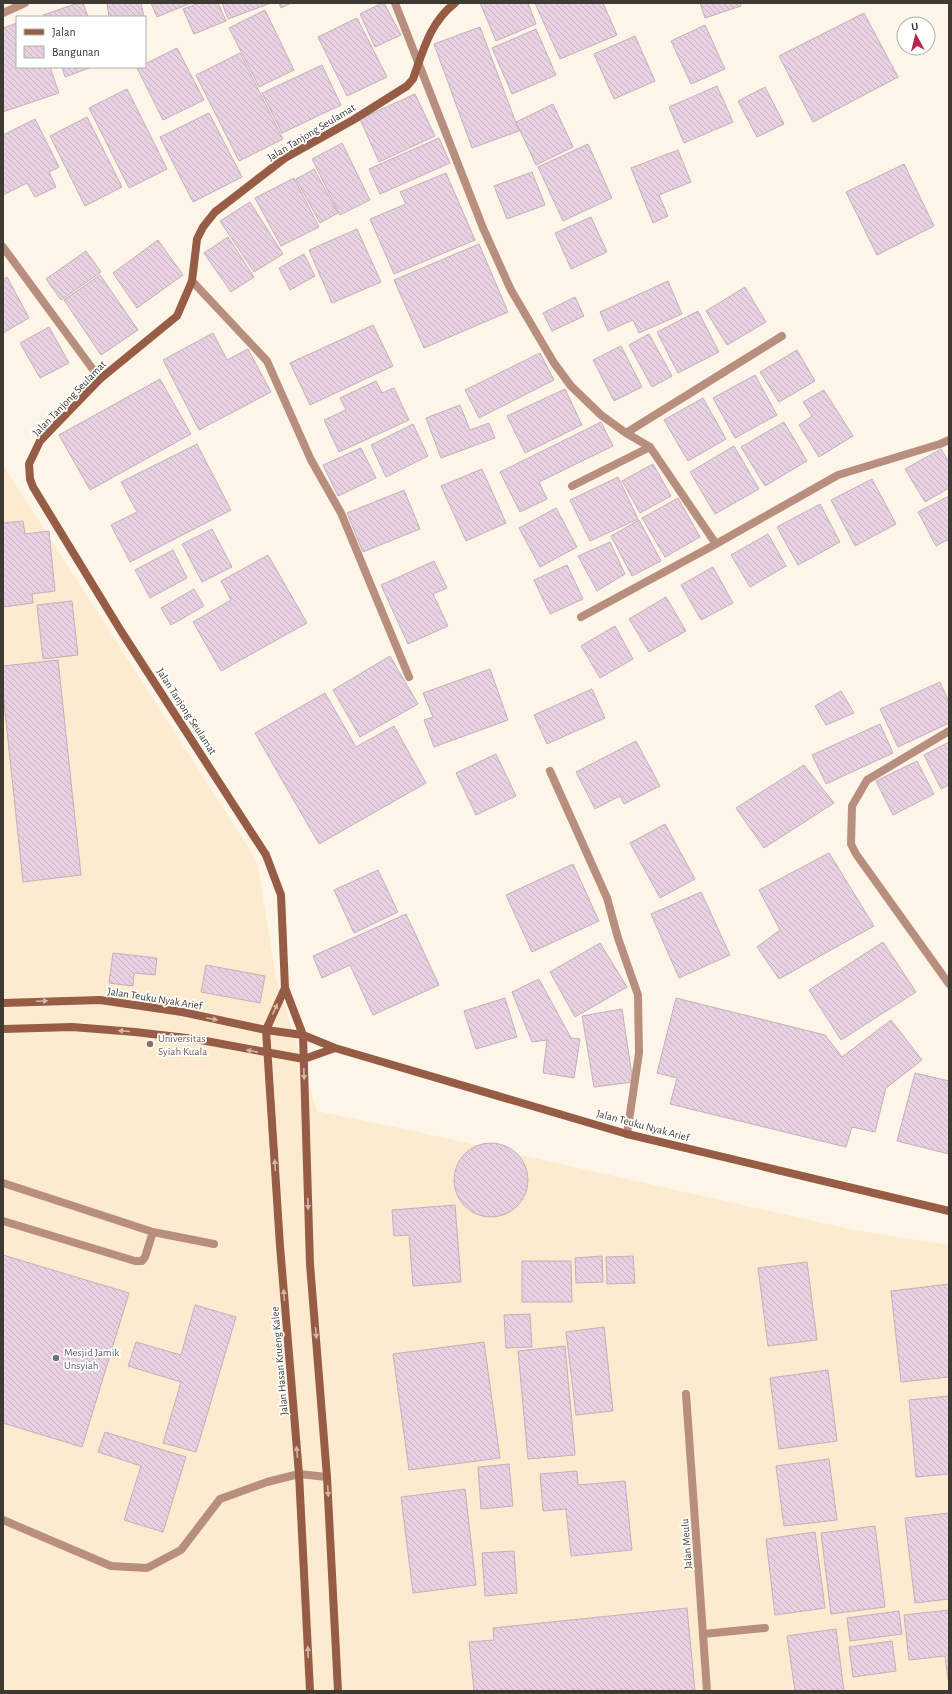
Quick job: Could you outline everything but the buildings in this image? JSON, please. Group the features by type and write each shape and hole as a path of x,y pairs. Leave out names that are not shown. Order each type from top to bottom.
{"street":[{"path":"3,13 25,3"},
{"path":"395,3 483,228 511,290 554,363 571,386 601,415 650,447 716,544"},
{"name":"Jalan Tanjong Seulamat","path":"303,1035 285,988 281,894 266,855 121,631 33,488 30,479 29,464 40,441 100,379 177,316 192,280 198,239 203,227 216,212 285,158 353,120 407,86 413,79 435,23 455,3"},
{"path":"3,247 100,379"},
{"path":"192,280 268,361 311,460 341,513 409,677"},
{"path":"626,432 782,336"},
{"path":"581,617 716,544 838,475 949,440"},
{"path":"572,486 650,447"},
{"path":"949,731 867,780 852,806 850,834 851,844 856,854 949,984"},
{"path":"550,771 607,898 618,938 638,995 639,1053 627,1134"},
{"name":"Jalan Tanjong Seulamat","path":"266,1030 285,988"},
{"name":"Jalan Teuku Nyak Arief","path":"3,1002 100,1000 182,1012 266,1030 303,1035 335,1048 627,1134 949,1211"},
{"path":"3,1029 72,1027 135,1032 195,1039 268,1054 304,1059 335,1048"},
{"name":"Jalan Hasan Krueng Kalee","path":"266,1030 280,1246 299,1474 310,1691"},
{"path":"303,1035 310,1264 327,1477 338,1691"},
{"path":"3,1183 153,1232 214,1244"},
{"path":"3,1222 135,1261 142,1261 145,1258 153,1232"},
{"name":"Jalan Meulu","path":"686,1394 707,1691"},
{"path":"3,1520 111,1566 147,1568 181,1550 220,1499 267,1482 299,1474 327,1477"},
{"path":"703,1634 765,1628"}],"shaded area":[{"name":"Universitas Syiah Kuala","path":"3,465 257,861 276,977 317,1111 423,1133 854,1230 949,1245 949,1691 3,1691"}],"place":[{"name":"Universitas Syiah Kuala","path":"150,1044"},
{"name":"Mesjid Jamik Unsyiah","path":"56,1358"}]}
